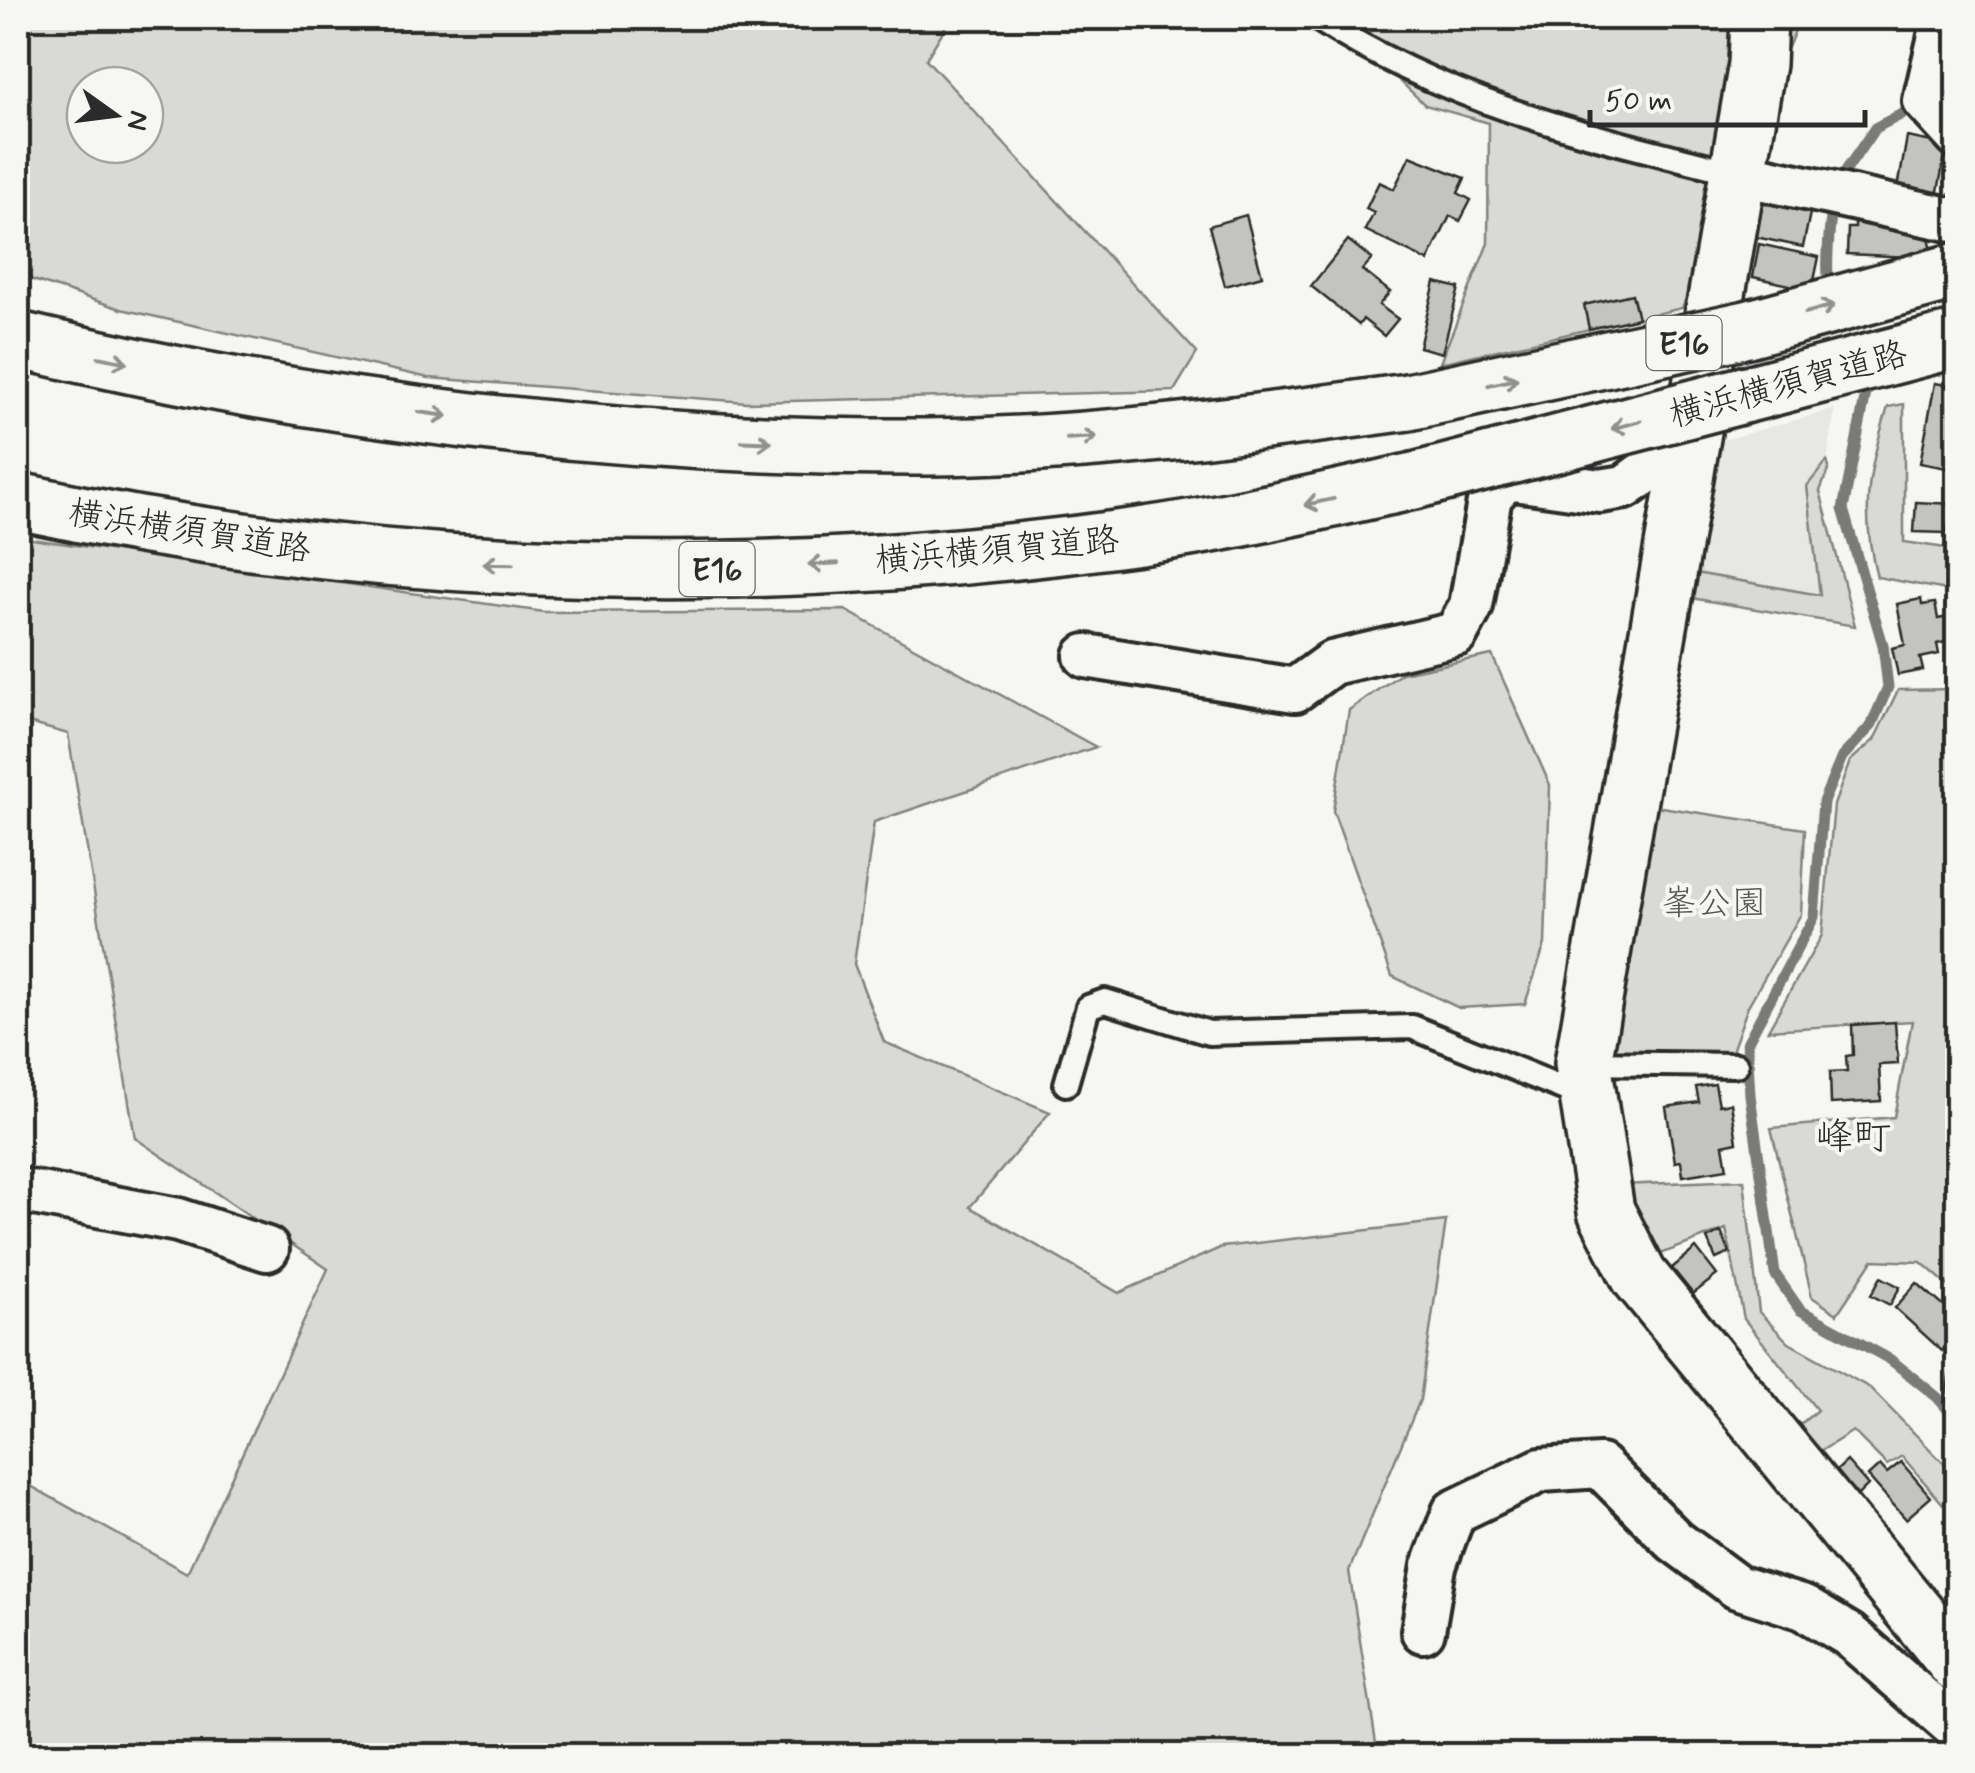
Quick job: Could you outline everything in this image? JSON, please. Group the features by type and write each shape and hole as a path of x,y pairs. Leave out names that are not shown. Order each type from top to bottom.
{"main road":[{"path":"1759,18 1757,64 1586,1081 1606,1212 1639,1276 1958,1665"},
{"name":"横浜横須賀道路","path":"18,340 256,388 489,422 716,440 927,446 1074,438 1408,402 1747,329 1958,271"},
{"name":"横浜横須賀道路","path":"18,501 130,525 269,546 456,562 717,569 957,558 1141,536 1414,481 1958,338"}],"street":[{"path":"1950,26 1925,101 1958,137"},
{"path":"1737,173 1958,222"},
{"path":"1086,656 1296,690 1332,663 1456,634 1471,606 1490,496 1507,478 1600,491 1624,487 1692,438"},
{"path":"18,1190 178,1220 266,1249"},
{"path":"1422,1630 1434,1566 1454,1512 1541,1470 1600,1466 1675,1541 1737,1587 1804,1608 1849,1635 1958,1730"}],"lane":[{"path":"1316,18 1407,70 1546,126 1737,173"},
{"path":"1066,1084 1088,1007 1105,1001 1209,1033 1412,1027 1586,1081 1736,1065"}],"shaded area":[{"path":"1835,409 1827,461 1807,486 1820,596 1690,572 1713,443"}],"green space":[{"path":"18,18 951,18 926,59 1197,353 1174,391 747,402 429,378 121,309 18,275"},
{"path":"1334,18 1800,18 1682,308 1440,363 1488,243 1489,123 1425,105"},
{"path":"1904,404 1904,542 1953,549 1957,534 1957,592 1877,577 1869,532 1871,472 1888,407"},
{"path":"1827,461 1829,468 1820,491 1855,626 1685,597 1690,572 1820,595 1807,486"},
{"path":"18,537 544,612 845,610 1096,747 874,822 854,964 884,1042 1050,1112 970,1207 1119,1293 1222,1247 1446,1221 1420,1400 1349,1571 1378,1755 18,1755 18,1479 187,1573 328,1269 135,1138 68,734 18,720"},
{"path":"1492,655 1550,785 1545,944 1525,1004 1459,1008 1392,976 1333,811 1349,710 1402,673"},
{"path":"1957,689 1957,1293 1921,1262 1873,1260 1837,1314 1812,1297 1771,1128 1894,1117 1912,1021 1768,1030 1822,935 1834,805 1850,761 1874,740 1898,690"},
{"name":"峯公園","path":"1648,805 1805,829 1801,914 1748,1006 1729,1060 1603,1056"},
{"path":"1744,1180 1759,1312 1789,1343 1870,1388 1957,1477 1957,1492 1943,1504 1902,1456 1887,1465 1853,1431 1816,1454 1795,1429 1817,1410 1744,1319 1726,1229 1648,1259 1619,1185"}],"building":[{"path":"1907,137 1947,145 1936,201 1897,194"},
{"path":"1410,156 1465,178 1458,193 1471,200 1460,221 1450,216 1428,261 1365,230 1374,213 1366,209 1379,182 1394,189"},
{"path":"1759,202 1810,213 1803,247 1751,236"},
{"path":"1246,215 1262,276 1225,286 1209,226"},
{"path":"1855,216 1882,221 1882,227 1927,229 1934,258 1847,254 1848,228 1855,228"},
{"path":"1348,240 1372,259 1362,270 1390,292 1379,305 1398,319 1384,336 1363,319 1359,325 1311,286"},
{"path":"1759,244 1819,257 1812,290 1753,277"},
{"path":"1435,282 1459,288 1442,353 1419,347"},
{"path":"1632,294 1638,318 1589,329 1584,305"},
{"path":"1935,383 1958,387 1958,470 1920,463"},
{"path":"1916,502 1953,504 1946,533 1914,532"},
{"path":"1921,599 1922,605 1935,603 1938,619 1948,617 1953,640 1937,644 1939,654 1920,658 1923,670 1898,675 1892,648 1905,645 1897,604"},
{"path":"1895,1022 1898,1064 1879,1065 1881,1101 1831,1104 1830,1072 1847,1071 1846,1056 1853,1055 1852,1025"},
{"path":"1715,1084 1719,1105 1731,1103 1737,1142 1723,1145 1727,1169 1683,1176 1681,1161 1675,1162 1666,1107 1699,1102 1696,1087"},
{"path":"1721,1232 1730,1253 1716,1259 1707,1239"},
{"path":"1696,1248 1717,1275 1693,1294 1672,1268"},
{"path":"1881,1277 1900,1287 1890,1305 1871,1295"},
{"path":"1917,1283 1955,1316 1958,1312 1958,1343 1953,1339 1942,1351 1895,1308"},
{"path":"1952,1358 1958,1359 1958,1404 1945,1402"},
{"path":"1847,1461 1868,1485 1857,1496 1835,1472"},
{"path":"1901,1462 1931,1497 1906,1519 1868,1476 1880,1465 1887,1473"}],"waterway":[{"path":"1836,185 1875,128 1906,112 1910,96"},
{"path":"1830,293 1828,261 1833,204"},
{"path":"1869,378 1843,509 1883,645 1888,687 1871,726 1842,757 1823,802 1814,917 1747,1043 1750,1095 1775,1274 1800,1310 1891,1360 1937,1397 1958,1421"}],"district":[{"name":"峰町","path":"1853,1136"}]}
